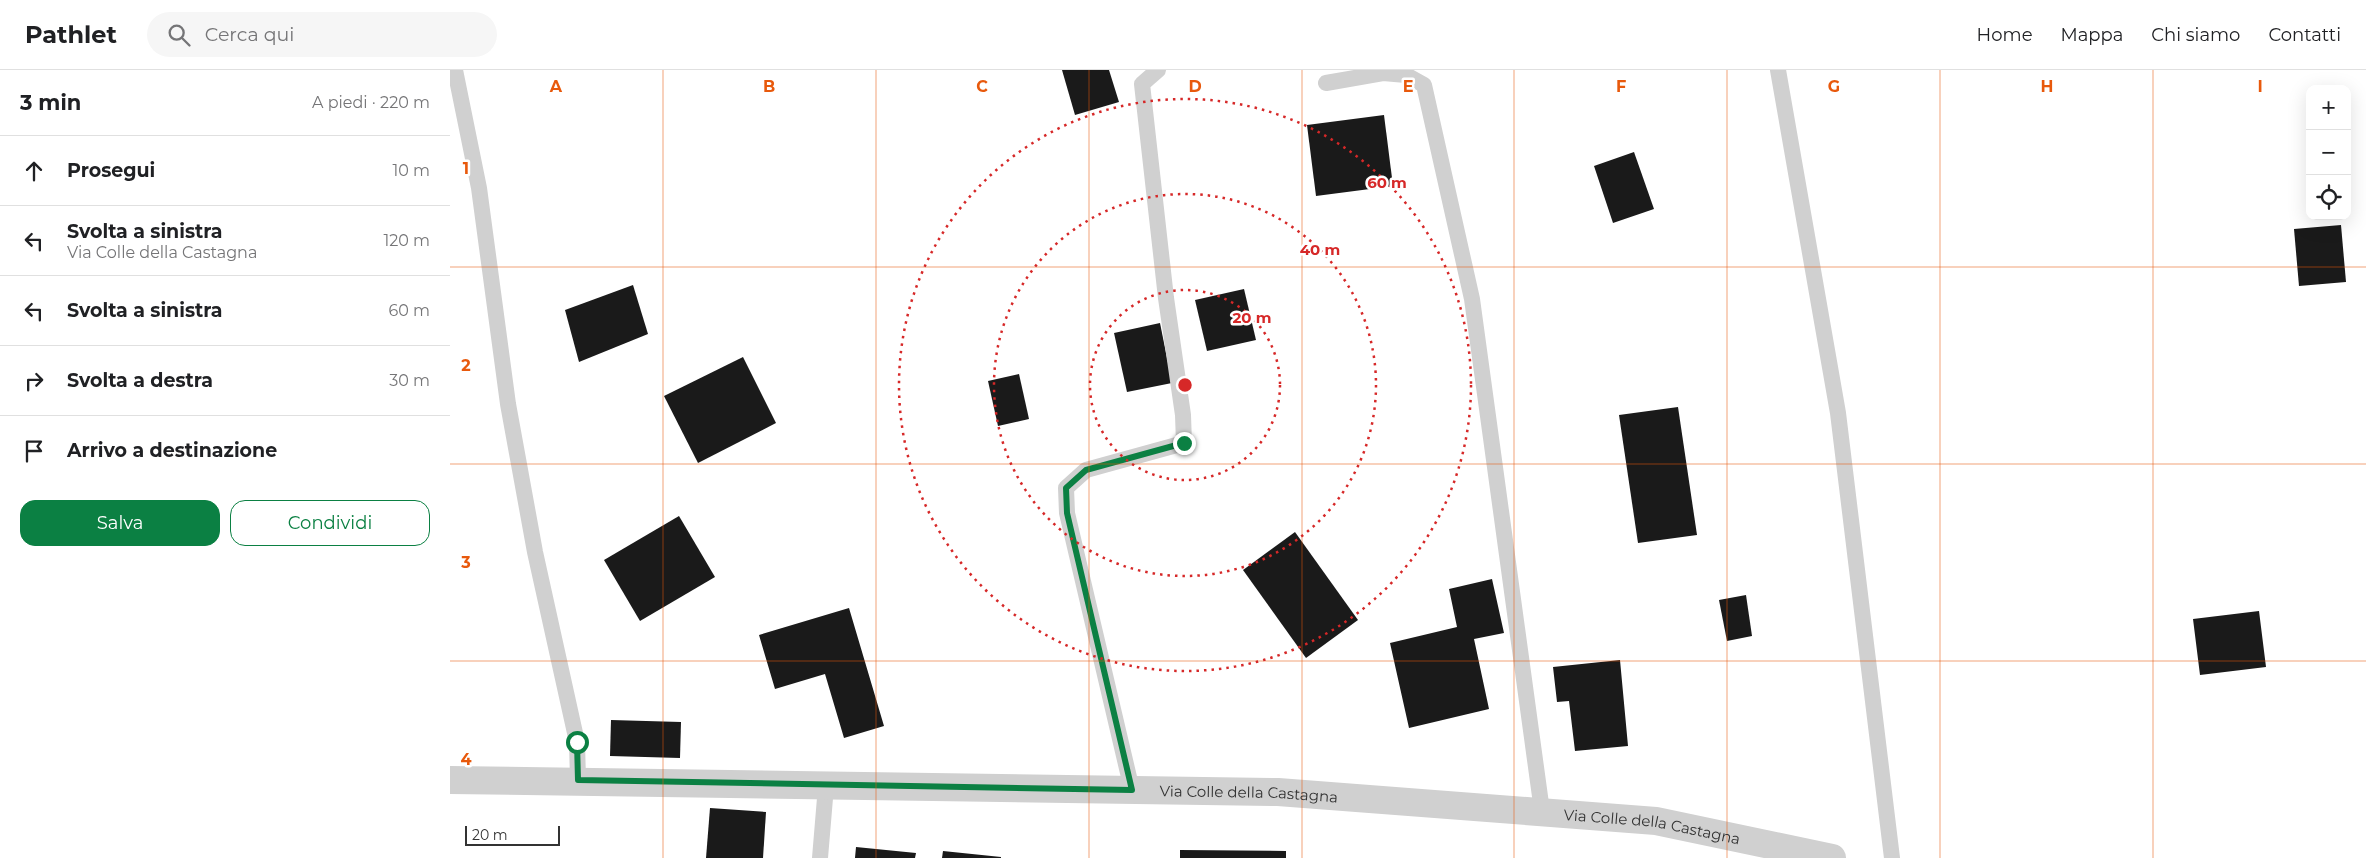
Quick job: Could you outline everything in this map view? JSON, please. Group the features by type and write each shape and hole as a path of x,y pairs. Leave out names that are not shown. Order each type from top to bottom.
{"street":[{"name":"Via Colle della Castagna","path":"450,780 578,780 826,786 1278,792 1656,821 1832,858"}],"lane":[{"path":"456,70 480,188 508,404 535,552 577,742 578,780"},
{"path":"1132,790 1067,513 1066,488 1086,470 1184,443 1183,415 1166,298 1142,84 1158,70"},
{"path":"1778,70 1838,413 1892,858"},
{"path":"1326,83 1383,73 1406,76 1424,85 1472,298 1542,811"},
{"path":"820,858 826,786"}],"building":[{"path":"1062,70 1109,70 1119,102 1075,115"},
{"path":"1384,115 1393,186 1316,196 1307,125"},
{"path":"1634,152 1654,209 1613,223 1594,166"},
{"path":"2341,225 2346,282 2299,286 2294,229"},
{"path":"633,285 648,334 579,362 565,310"},
{"path":"1244,289 1256,340 1207,351 1195,300"},
{"path":"1160,323 1172,383 1127,392 1114,333"},
{"path":"743,357 776,423 698,463 664,396"},
{"path":"1019,374 1029,419 998,426 988,381"},
{"path":"1678,407 1697,535 1638,543 1619,415"},
{"path":"679,516 715,577 640,621 604,560"},
{"path":"1295,532 1358,620 1306,658 1243,570"},
{"path":"1492,579 1504,633 1474,639 1489,709 1409,728 1390,643 1457,627 1449,589"},
{"path":"1746,595 1752,636 1727,641 1719,600"},
{"path":"849,608 884,726 844,738 825,674 775,689 759,635"},
{"path":"2259,611 2266,667 2200,675 2193,619"},
{"path":"1620,660 1628,746 1575,751 1569,701 1557,702 1553,667"},
{"path":"611,720 681,722 680,758 610,756"},
{"path":"710,808 766,812 763,858 706,858"},
{"path":"856,847 916,853 915,858 855,858"},
{"path":"1180,850 1286,851 1286,858 1180,858"},
{"path":"943,851 1001,857 1001,858 942,858"}],"route":[{"path":"577,742 578,780 826,786 1132,790 1067,513 1066,488 1086,470 1184,443"}]}
